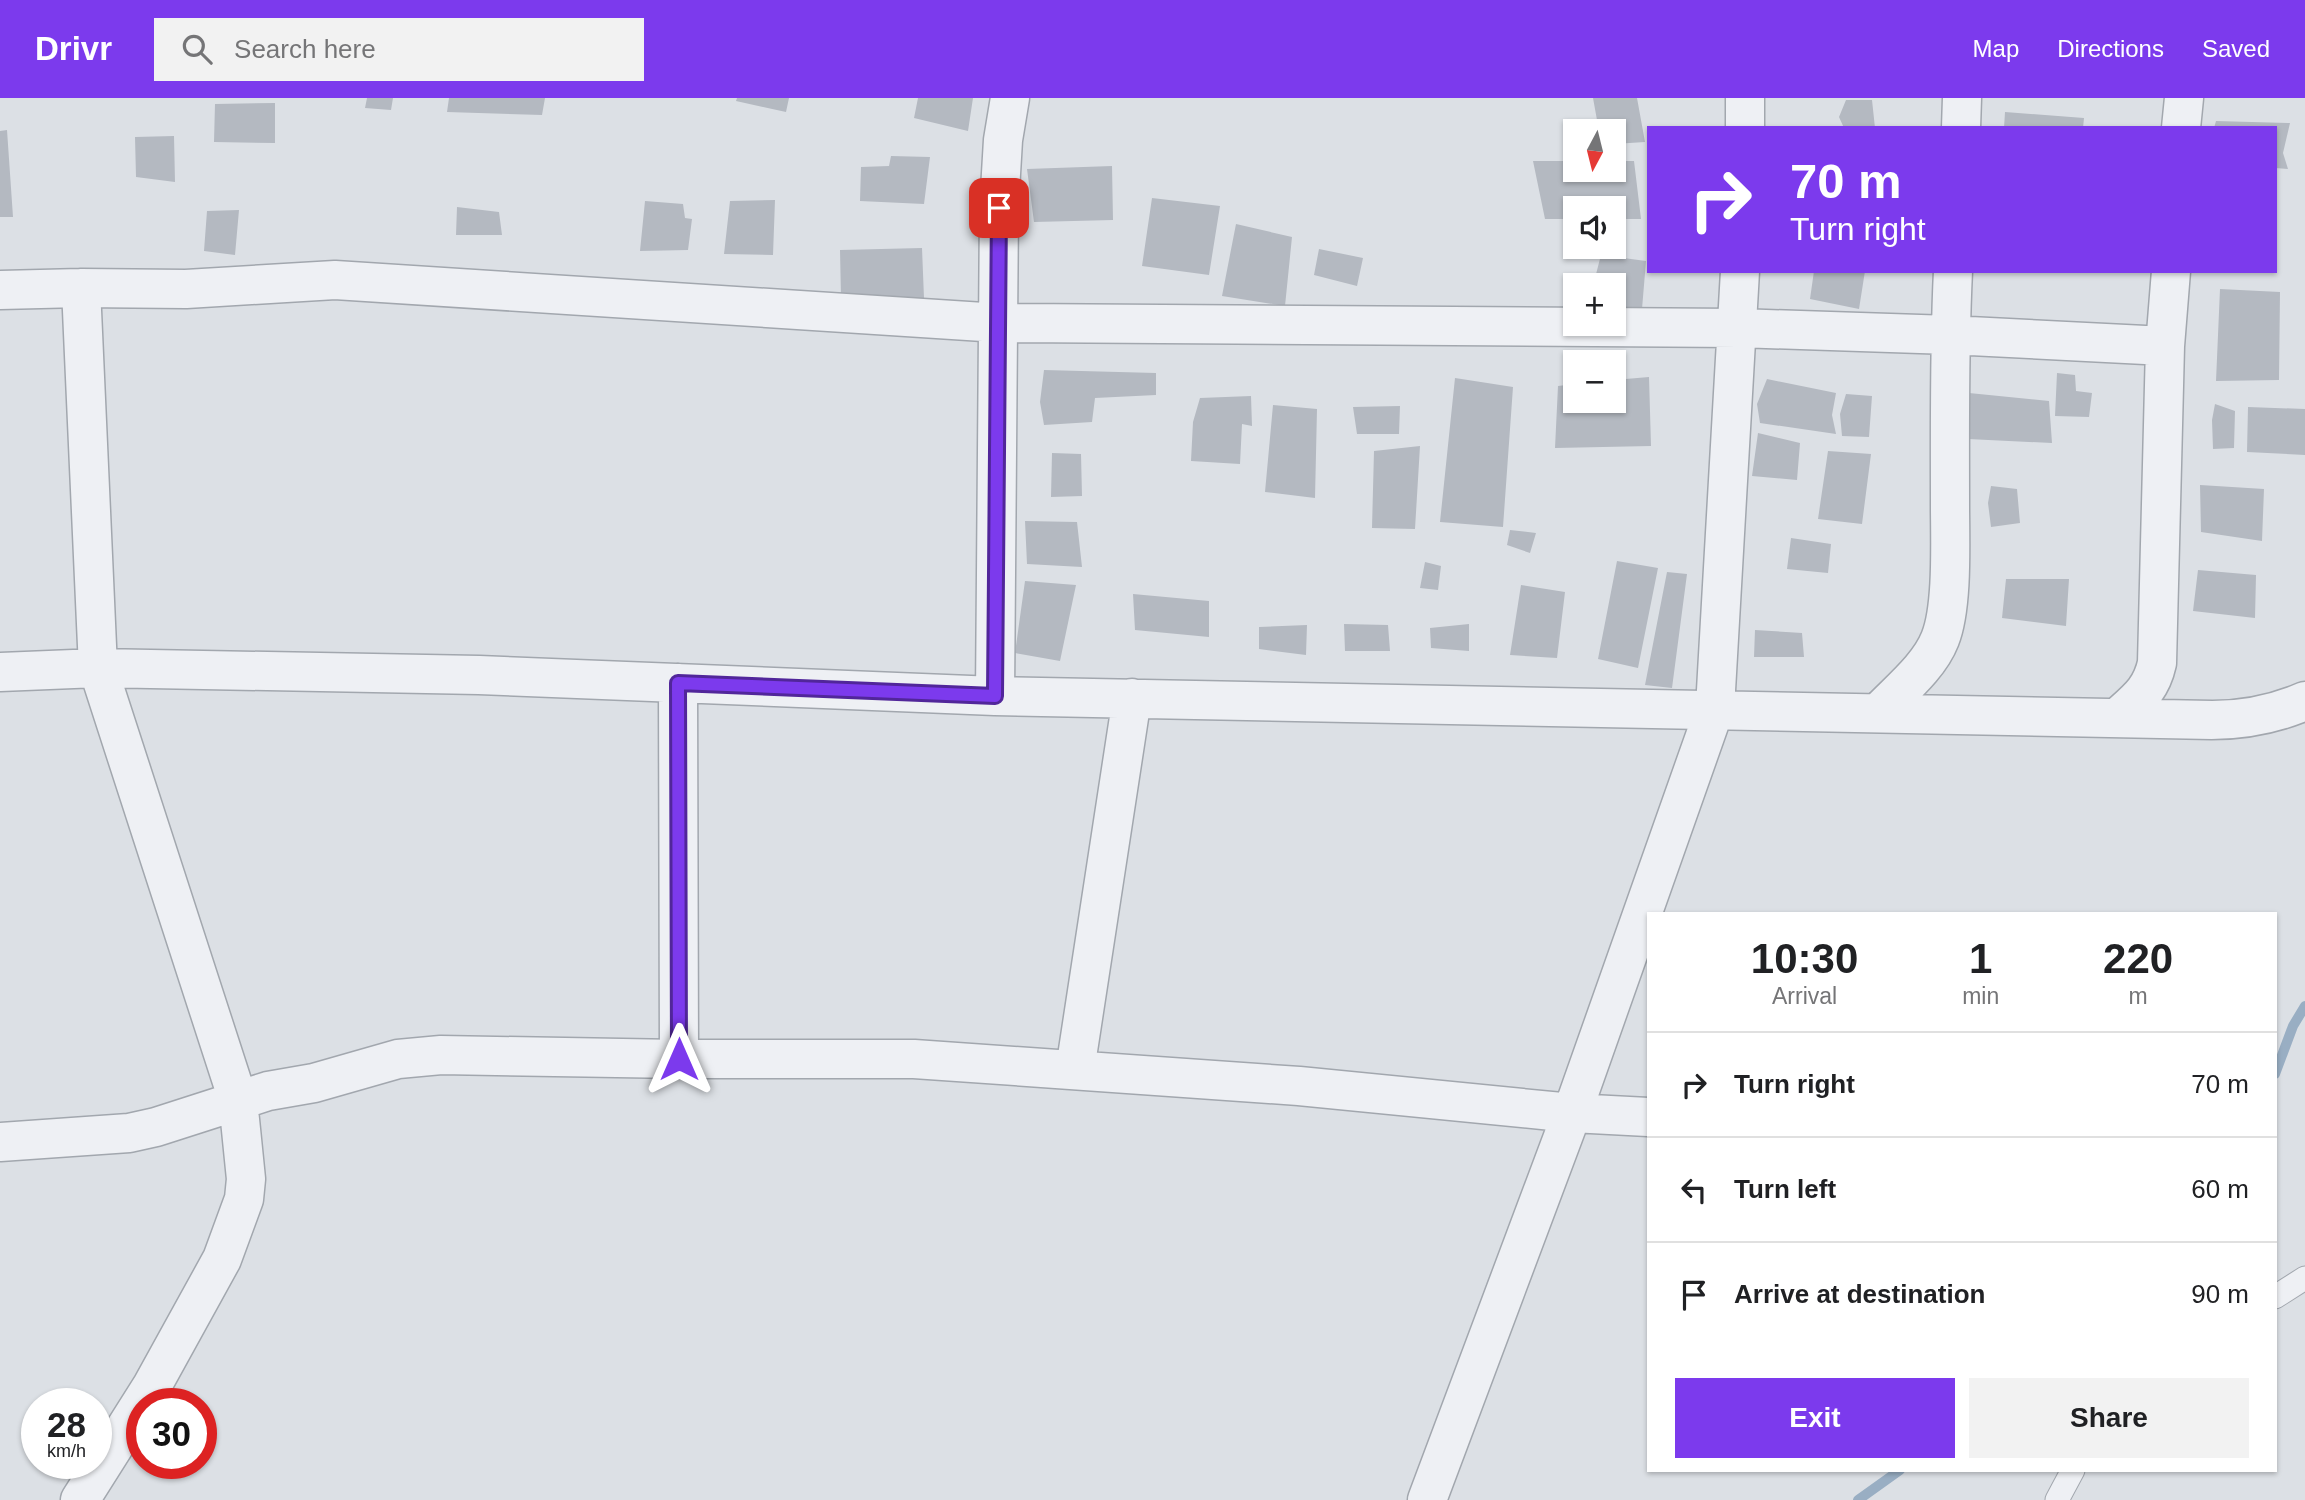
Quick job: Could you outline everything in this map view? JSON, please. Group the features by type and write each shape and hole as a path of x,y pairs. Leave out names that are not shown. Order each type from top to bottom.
{"street":[{"path":"995,696 999,208 1003,141 1010,98"},
{"path":"1745,98 1745,126"},
{"path":"1961,126 1962,98"},
{"path":"2181,126 2184,98"},
{"path":"1427,1500 1572,1113 1715,708 1740,273"},
{"path":"1879,712 1932,655 1941,637 1947,611 1953,273"},
{"path":"2118,717 2143,694 2153,679 2157,663 2165,346 2171,273"},
{"path":"0,290 186,289 335,280 999,323 1738,328 2165,346"},
{"path":"80,1500 152,1386 222,1259 244,1199 246,1179 238,1100 98,668 81,288"},
{"path":"0,672 98,668 479,675 995,696 2238,720 2266,715 2305,701"},
{"path":"678,683 679,1059"},
{"path":"1075,1070 1132,698"},
{"path":"0,1142 129,1133 268,1091 314,1083 398,1059 441,1055 914,1059 1299,1086 1572,1113 1647,1117"}],"lane":[{"path":"2277,1296 2305,1278"},
{"path":"2057,1500 2072,1472"}],"building":[{"path":"367,98 393,98 391,110 365,108"},
{"path":"449,98 545,98 542,115 447,112"},
{"path":"737,98 789,98 786,112 736,101"},
{"path":"918,98 973,98 968,131 914,118"},
{"path":"1593,98 1637,98 1645,142 1626,143 1626,119 1597,119"},
{"path":"1846,100 1872,100 1875,126 1843,126 1839,117"},
{"path":"275,103 275,143 214,142 215,104"},
{"path":"2005,112 2084,118 2083,126 2004,126"},
{"path":"2216,121 2290,123 2283,153 2288,169 2277,168 2277,126 2215,126"},
{"path":"7,130 13,217 0,217 0,131"},
{"path":"174,136 175,182 136,177 135,137"},
{"path":"891,156 930,157 924,204 860,201 861,167 889,166"},
{"path":"1533,161 1563,161 1563,182 1626,182 1626,161 1634,161 1641,219 1626,219 1626,196 1563,196 1563,219 1545,219"},
{"path":"1112,166 1113,220 1034,222 1027,169"},
{"path":"1152,198 1220,206 1209,275 1142,266"},
{"path":"775,200 773,255 724,254 730,201"},
{"path":"645,201 683,204 685,218 692,219 688,250 640,251"},
{"path":"457,207 499,212 502,235 456,235"},
{"path":"239,210 235,255 204,251 207,211"},
{"path":"1236,224 1292,237 1285,306 1222,296"},
{"path":"922,248 924,298 841,297 840,250"},
{"path":"1319,249 1363,258 1357,286 1314,275"},
{"path":"1600,259 1646,261 1642,309 1626,308 1626,273 1596,273"},
{"path":"1814,273 1865,273 1859,309 1810,299"},
{"path":"2220,289 2280,292 2279,380 2216,381"},
{"path":"1044,370 1156,373 1156,395 1095,398 1092,422 1044,425 1040,402"},
{"path":"2057,373 2075,375 2076,391 2092,393 2089,417 2055,416"},
{"path":"1649,377 1651,446 1555,448 1558,386 1563,385 1563,413 1626,413 1626,379"},
{"path":"1455,378 1513,387 1503,527 1440,522"},
{"path":"1767,379 1836,393 1832,415 1836,434 1760,423 1757,404"},
{"path":"1969,393 2049,401 2052,443 1968,439"},
{"path":"1846,394 1872,396 1869,437 1842,436 1840,414"},
{"path":"1251,396 1252,426 1242,424 1240,464 1191,461 1193,422 1200,398"},
{"path":"2215,404 2235,411 2234,448 2213,449 2212,420"},
{"path":"1273,405 1317,409 1315,498 1265,492"},
{"path":"1400,406 1399,434 1357,434 1353,407"},
{"path":"2248,407 2305,409 2305,455 2247,452"},
{"path":"1758,433 1800,443 1797,480 1752,476"},
{"path":"1420,446 1415,529 1372,528 1374,451"},
{"path":"1828,451 1871,454 1862,524 1818,519"},
{"path":"1052,453 1081,454 1082,496 1051,497"},
{"path":"2200,485 2264,489 2262,541 2201,532"},
{"path":"1991,486 2017,489 2020,523 1991,527 1988,503"},
{"path":"1025,521 1077,522 1082,567 1027,564"},
{"path":"1510,530 1536,533 1530,553 1507,545"},
{"path":"1791,538 1831,544 1828,573 1787,569"},
{"path":"1617,561 1658,568 1638,668 1598,659"},
{"path":"1425,562 1441,566 1438,590 1420,588"},
{"path":"2198,570 2256,575 2255,618 2193,611"},
{"path":"1667,572 1687,574 1672,688 1645,685"},
{"path":"2006,579 2069,579 2066,626 2002,618"},
{"path":"1025,581 1076,585 1060,661 1015,653"},
{"path":"1521,585 1565,592 1557,658 1510,655"},
{"path":"1133,594 1209,601 1209,637 1135,630"},
{"path":"1344,624 1388,625 1390,651 1345,651"},
{"path":"1469,624 1469,651 1431,648 1430,628"},
{"path":"1307,625 1306,655 1259,649 1259,627"},
{"path":"1755,630 1802,633 1804,657 1754,657"}],"waterway":[{"path":"2277,1069 2293,1026 2305,1006"},
{"path":"1858,1500 1897,1472"}],"route":[{"path":"679,1059 678,683 995,696 999,208"}]}
